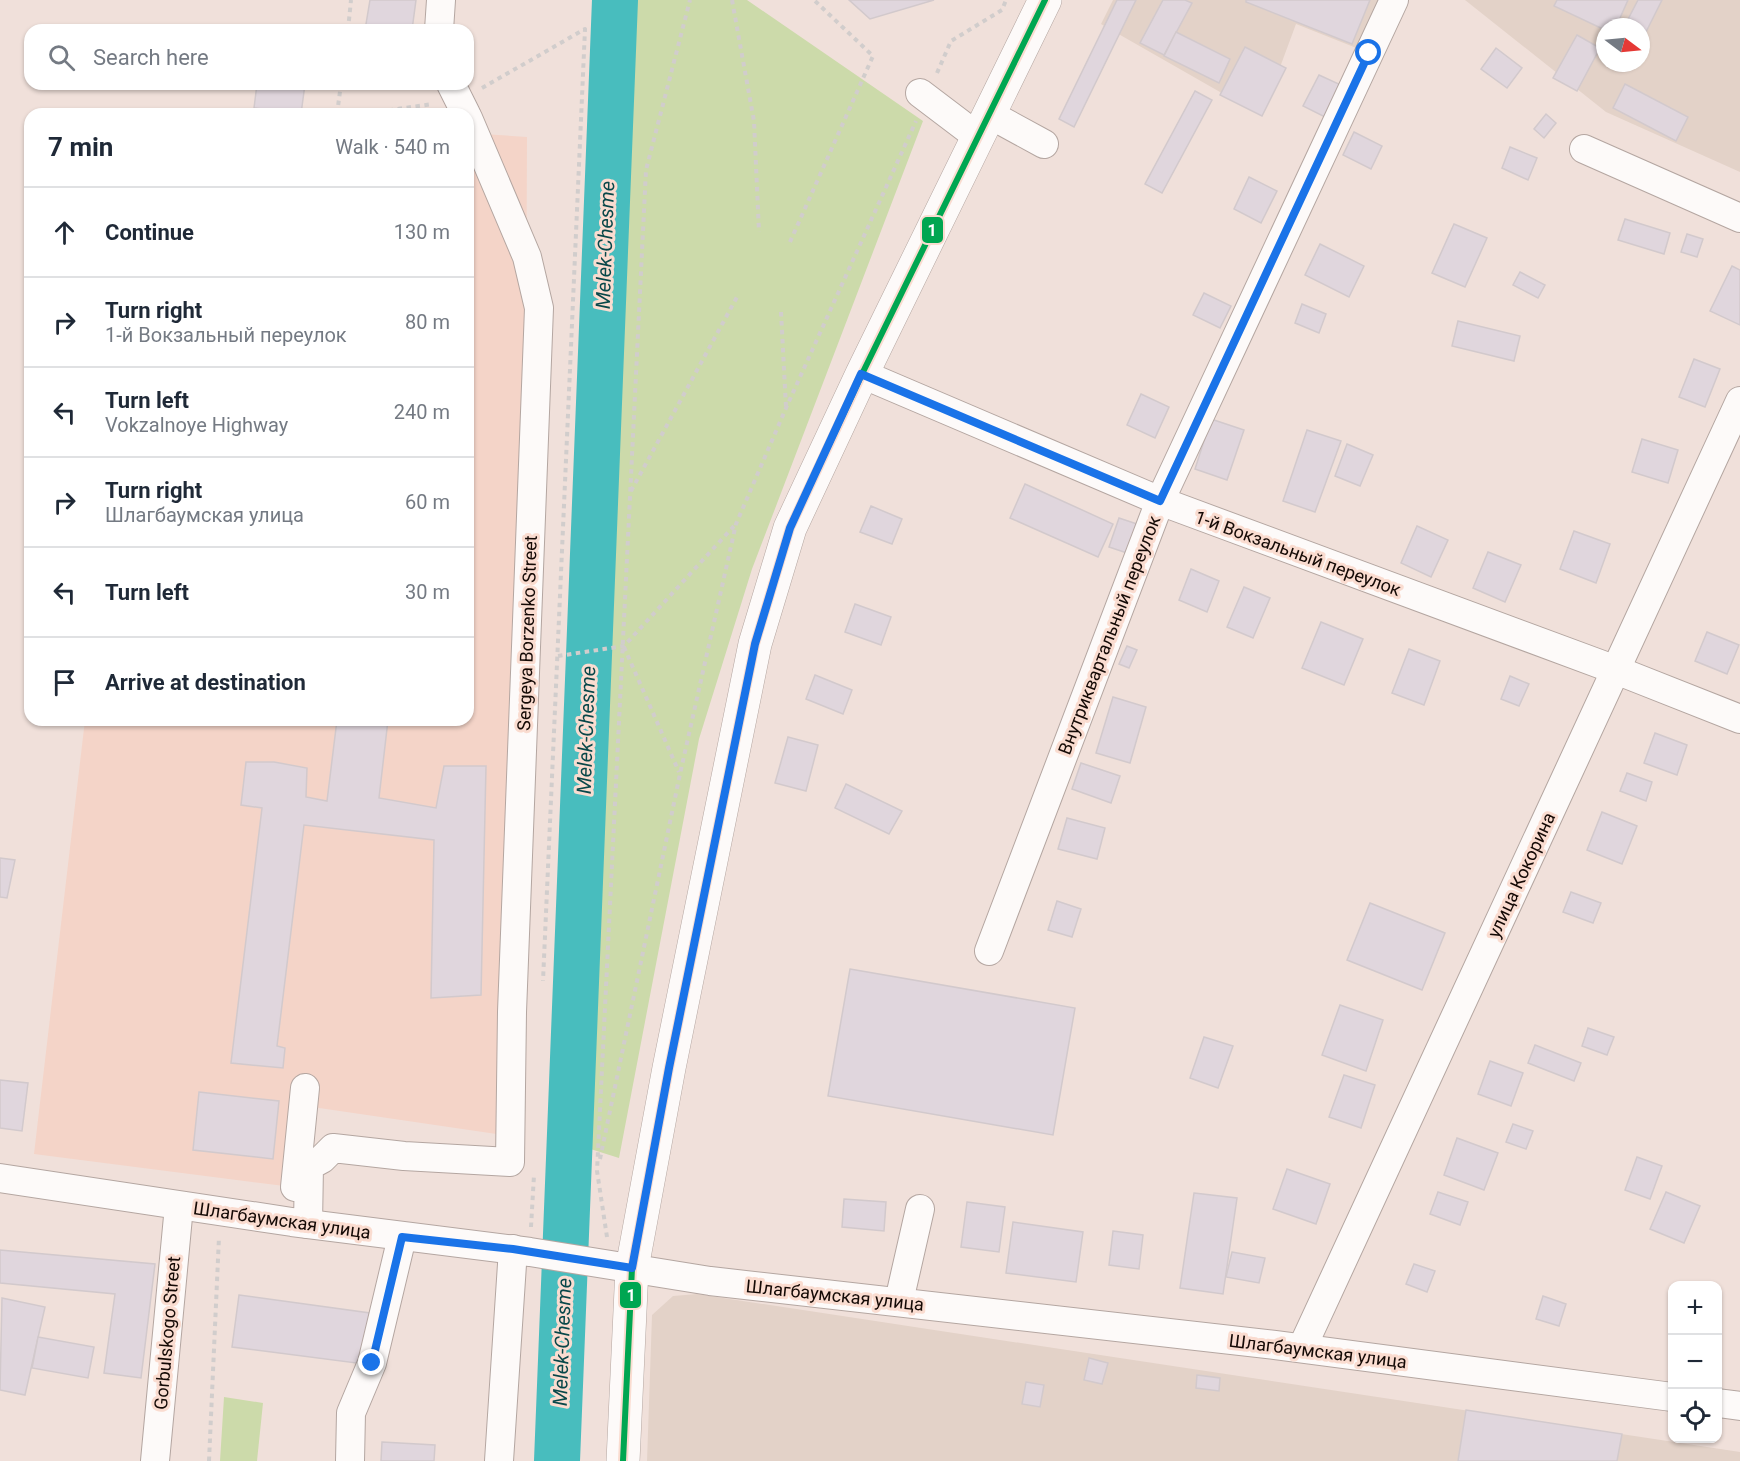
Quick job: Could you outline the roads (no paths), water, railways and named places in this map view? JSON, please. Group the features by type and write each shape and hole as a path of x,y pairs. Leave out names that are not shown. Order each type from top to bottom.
{"main road":[{"path":"623,1461 618,1265 669,1068 755,644 790,528 861,374 1046,0"}],"street":[{"path":"439,24 441,0"},
{"name":"Внутриквартальный переулок","path":"989,951 1160,501 1394,0"},
{"path":"921,93 984,125 1044,144"},
{"name":"Sergeya Borzenko Street","path":"303,1165 322,1159 333,1148 522,1165 512,1012 539,308 527,258 474,134"},
{"path":"1584,149 1740,218"},
{"name":"1-й Вокзальный переулок","path":"861,374 1160,501 1740,718"},
{"name":"улица Кокорина","path":"1302,1348 1740,401"},
{"path":"300,1223 305,1088"},
{"name":"Шлагбаумская улица","path":"0,1178 220,1212 522,1251 710,1281 1302,1348 1668,1396"},
{"name":"Gorbulskogo Street","path":"155,1461 179,1206"},
{"path":"899,1301 920,1209"},
{"path":"350,1461 351,1413 372,1363 402,1237"},
{"path":"499,1461 522,1251"},
{"path":"1722,1404 1740,1406"}],"waterway":[{"name":"Melek-Chesme","path":"557,1461 615,0"}]}
